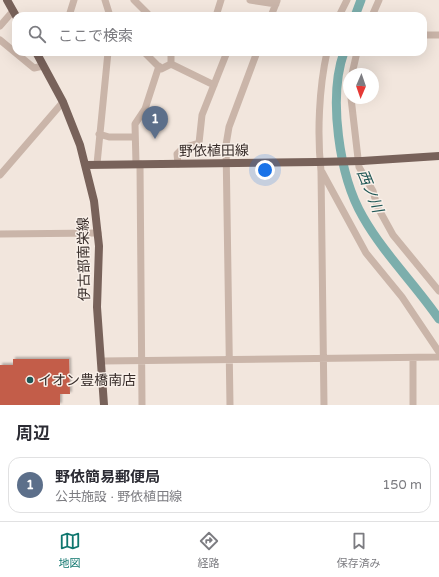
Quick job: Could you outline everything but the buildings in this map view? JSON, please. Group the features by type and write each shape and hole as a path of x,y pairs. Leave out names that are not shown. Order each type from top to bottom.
{"main road":[{"path":"7,0 13,12"},
{"name":"伊古部南栄線","path":"38,56 63,102 86,165 94,201 98,233 100,273 98,307 104,405"},
{"name":"野依植田線","path":"86,165 316,162 439,156"}],"street":[{"path":"70,12 74,0"},
{"path":"106,0 109,12"},
{"path":"134,0 146,12"},
{"path":"217,12 221,0"},
{"path":"250,0 277,2 273,12"},
{"path":"341,12 346,0"},
{"path":"374,12 379,0"},
{"path":"0,26 12,15"},
{"path":"427,35 439,34"},
{"path":"0,40 12,50"},
{"path":"19,56 34,68 43,66"},
{"path":"97,164 108,56"},
{"path":"148,56 161,69 171,64"},
{"path":"171,56 171,64"},
{"path":"178,164 177,154 183,148 199,143 202,115 225,56"},
{"path":"230,405 226,145 229,127 256,56"},
{"path":"324,405 321,171 319,153 322,74 326,56"},
{"path":"353,68 356,56"},
{"path":"171,64 214,85"},
{"path":"142,405 138,164 134,124 145,109 159,66"},
{"path":"0,175 63,102"},
{"path":"353,104 359,167 373,191 377,206 393,235 436,280 439,291"},
{"path":"99,134 109,137 135,137"},
{"path":"321,171 366,253 402,298 439,352"},
{"path":"0,234 98,233"},
{"path":"102,360 439,357"},
{"path":"412,358 413,405"}],"waterway":[{"name":"西ノ川","path":"356,12 361,0"},
{"name":"西ノ川","path":"343,56 339,70 337,91 338,136 342,159 355,200 363,217 380,244 439,319"}],"place":[{"name":"野依簡易郵便局","path":"155,139"},
{"name":"イオン豊橋南店","path":"30,380"}]}
